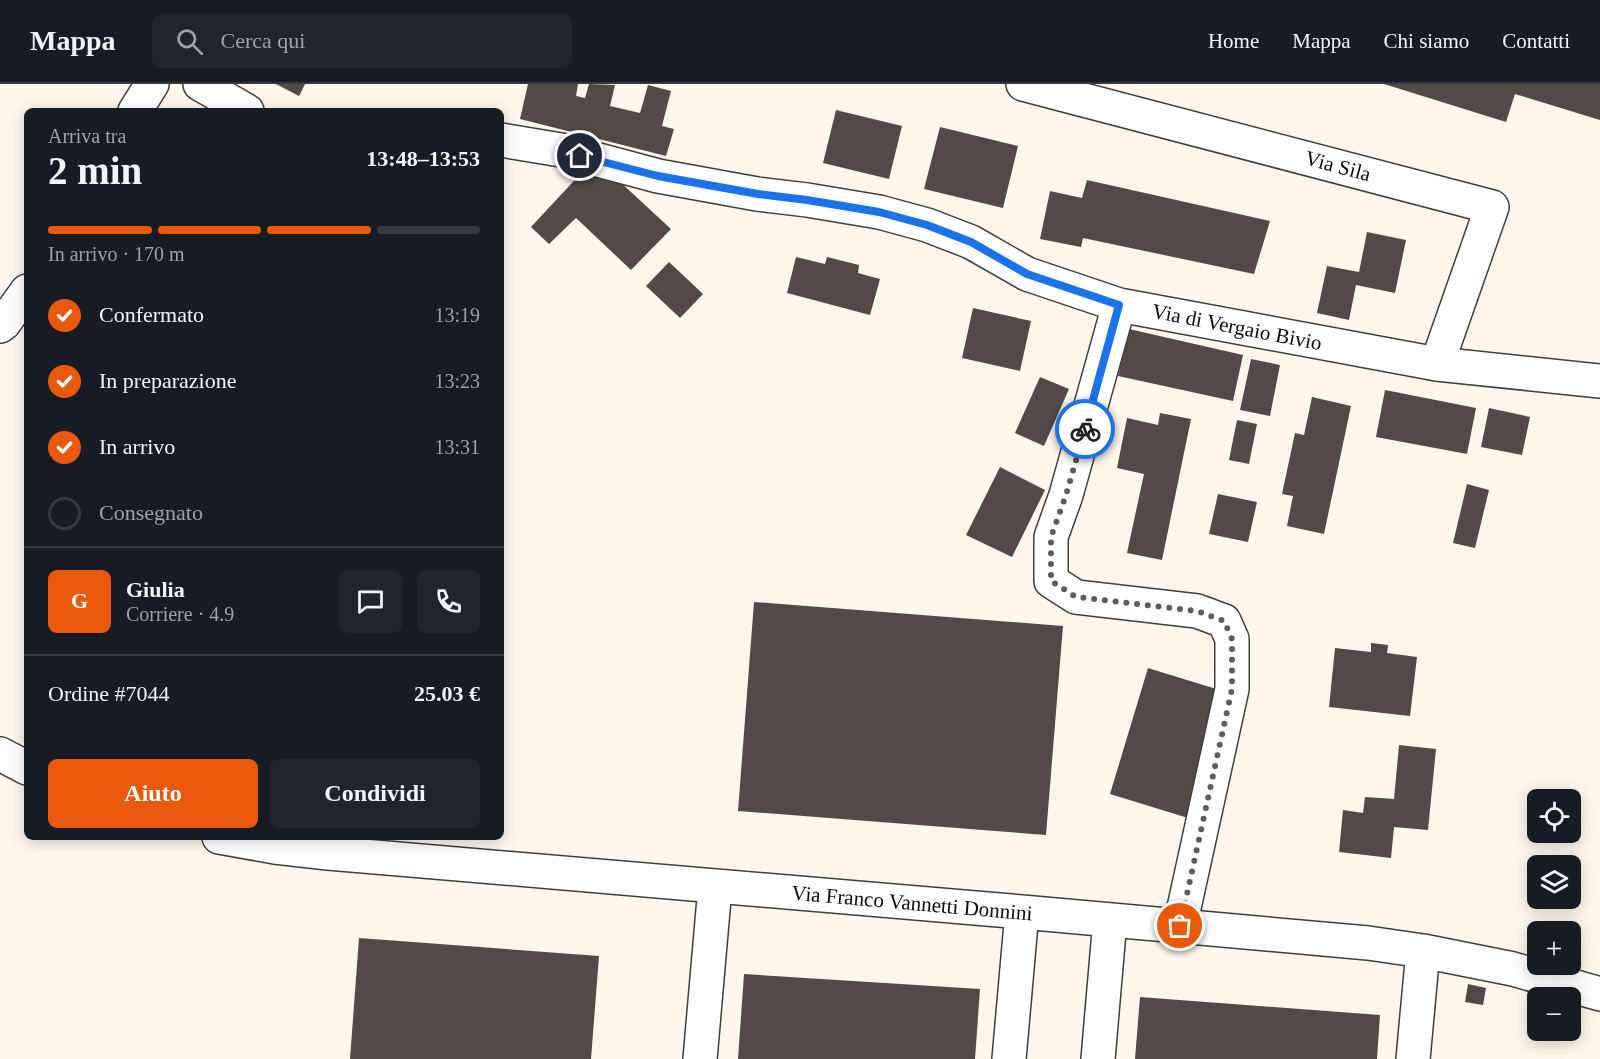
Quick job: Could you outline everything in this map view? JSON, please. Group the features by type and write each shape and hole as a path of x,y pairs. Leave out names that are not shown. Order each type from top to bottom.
{"street":[{"path":"137,108 152,84"},
{"path":"201,84 242,108"},
{"name":"Via Sila","path":"1023,84 1492,207 1437,364"},
{"name":"Via di Vergaio Bivio","path":"504,140 561,150 658,176 879,212 927,225 971,242 1027,274 1119,305 1437,364 1600,381"},
{"path":"0,326 24,295"},
{"path":"1119,305 1066,495 1051,537 1051,581 1076,597 1197,611 1224,621 1232,639 1232,689 1180,926"},
{"path":"0,754 24,766"},
{"name":"Via Franco Vannetti Donnini","path":"236,840 328,853 1368,943 1423,951 1513,969 1600,994"},
{"path":"700,1059 715,887"},
{"path":"1009,1059 1022,912"},
{"path":"1098,1059 1110,920"},
{"path":"1413,1059 1423,951"}],"building":[{"path":"276,84 305,84 299,96"},
{"path":"528,84 578,84 576,96 585,98 589,84 615,85 610,106 640,113 648,85 671,91 662,126 674,129 666,156 520,119"},
{"path":"1384,84 1600,84 1600,120 1515,94 1506,122"},
{"path":"836,110 902,126 889,179 823,163"},
{"path":"940,127 1018,146 1003,208 924,189"},
{"path":"583,171 618,180 671,229 631,270 576,218 549,244 531,227"},
{"path":"1087,180 1270,221 1254,274 1083,238 1081,247 1040,239 1050,191 1082,198"},
{"path":"1367,232 1406,240 1395,293 1356,285 1349,320 1317,313 1327,266 1359,272"},
{"path":"796,257 825,264 827,257 859,265 858,273 880,279 870,315 787,293"},
{"path":"669,262 703,294 680,318 646,286"},
{"path":"973,308 1031,321 1020,371 962,358"},
{"path":"1129,329 1243,355 1233,401 1118,376"},
{"path":"1251,359 1280,365 1270,416 1240,410"},
{"path":"1040,377 1069,389 1044,446 1015,433"},
{"path":"1385,390 1476,408 1467,454 1376,437"},
{"path":"1312,397 1351,406 1324,534 1287,526 1293,496 1282,494 1295,433 1304,435"},
{"path":"1489,408 1530,417 1522,455 1481,447"},
{"path":"1160,413 1191,419 1162,560 1127,553 1144,474 1117,468 1127,418 1158,425"},
{"path":"1237,420 1257,424 1249,464 1229,460"},
{"path":"1000,467 1045,490 1012,557 966,535"},
{"path":"1467,484 1489,490 1475,548 1453,543"},
{"path":"1218,494 1257,502 1248,542 1209,534"},
{"path":"754,602 1063,626 1046,835 738,811"},
{"path":"1371,643 1388,645 1387,653 1417,657 1410,716 1329,707 1335,648 1371,652"},
{"path":"1148,668 1226,692 1188,818 1110,794"},
{"path":"1399,745 1436,749 1428,830 1394,827 1391,858 1339,852 1343,810 1363,813 1365,797 1394,799"},
{"path":"359,938 599,956 591,1059 350,1059"},
{"path":"744,974 980,989 975,1059 738,1059"},
{"path":"1468,984 1486,988 1483,1005 1465,1002"},
{"path":"1140,997 1380,1015 1377,1059 1135,1059"}],"way so far":[{"path":"1085,429 1051,537 1051,581 1076,597 1197,611 1224,621 1232,639 1232,689 1180,926"}],"route":[{"path":"580,156 658,176 879,212 927,225 971,242 1027,274 1119,305 1085,429"}]}
